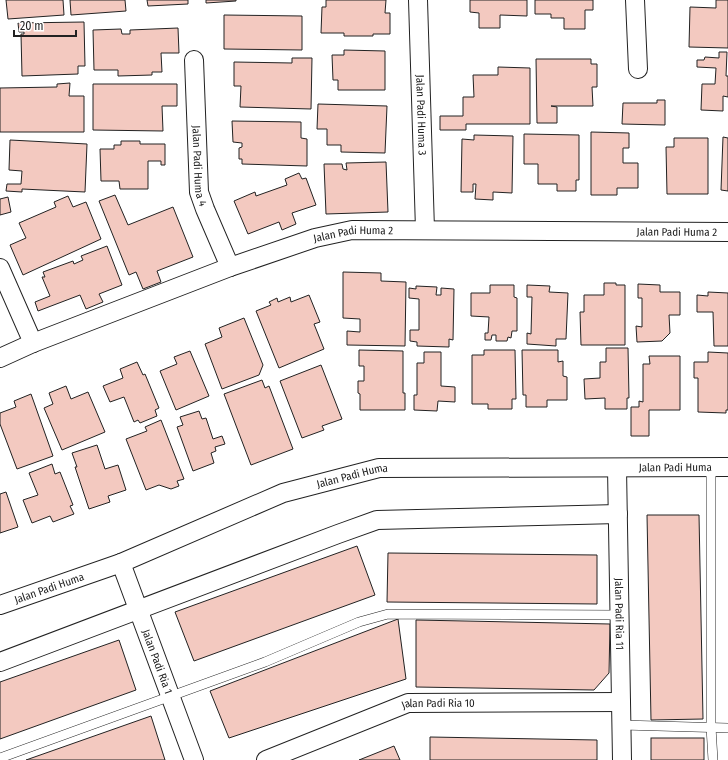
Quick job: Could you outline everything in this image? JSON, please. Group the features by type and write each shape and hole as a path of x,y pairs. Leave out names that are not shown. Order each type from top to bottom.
{"street":[{"name":"Jalan Padi Huma 3","path":"418,0 425,230"},
{"path":"635,0 638,69"},
{"name":"Jalan Padi Huma 4","path":"194,60 199,192 230,267"},
{"name":"Jalan Padi Huma 2","path":"0,358 33,343 230,267 315,238 352,230 728,232"},
{"path":"0,268 33,343"},
{"name":"Jalan Padi Huma","path":"0,605 122,563 283,493 379,468 719,467"},
{"name":"Jalan Padi Ria 11","path":"618,468 622,760"},
{"path":"0,662 377,520 618,514"},
{"name":"Jalan Padi Ria 1","path":"122,563 172,696 194,760"},
{"name":"Jalan Padi Ria 10","path":"266,760 408,703 621,702"}],"lane":[{"path":"713,760 711,727 719,467"},
{"path":"0,758 265,662 359,622 388,614 620,615"},
{"path":"622,725 728,728"}],"building":[{"path":"6,0 63,0 64,15 8,19"},
{"path":"70,0 125,0 126,11 71,15"},
{"path":"147,0 188,0 188,4 148,6"},
{"path":"206,0 236,0 236,1 206,3"},
{"path":"326,0 386,0 385,13 390,13 390,34 373,34 373,36 344,36 344,33 321,33 322,7 326,7"},
{"path":"470,0 527,0 527,16 500,15 500,28 479,28 479,13 470,12"},
{"path":"535,0 593,0 593,10 585,10 585,29 564,29 564,18 551,18 551,14 535,14"},
{"path":"716,0 728,0 728,48 689,47 690,7 716,8"},
{"path":"224,15 302,16 302,50 224,49"},
{"path":"84,22 85,66 78,66 78,74 22,76 21,34 24,34 24,32 19,32 18,23"},
{"path":"178,28 179,53 161,53 162,72 152,72 152,75 118,76 118,70 94,70 93,30 121,29 122,34 130,34 130,30"},
{"path":"344,50 385,51 385,90 338,90 338,80 333,80 332,55 344,55"},
{"path":"719,52 727,52 726,76 728,76 728,97 723,96 723,111 701,110 702,84 715,84 716,68 697,67 697,60 704,60 705,57 719,58"},
{"path":"292,58 312,58 311,109 240,107 241,86 234,86 234,62 292,63"},
{"path":"536,59 591,59 591,64 597,64 597,87 592,87 593,106 551,106 557,107 557,123 537,123"},
{"path":"498,67 530,68 530,124 466,124 466,130 440,130 440,116 463,116 463,97 474,97 473,75 498,75"},
{"path":"70,83 69,96 84,96 84,132 0,132 0,88 57,87 57,84"},
{"path":"93,84 177,84 177,106 162,106 163,131 93,130"},
{"path":"657,100 665,100 665,125 622,124 623,103 657,103"},
{"path":"318,104 387,106 385,153 341,152 341,145 327,145 327,129 317,129"},
{"path":"232,121 301,122 301,138 307,139 307,166 242,164 242,159 239,159 239,148 242,147 242,143 233,142"},
{"path":"591,132 629,133 629,148 623,148 623,163 638,163 638,188 617,188 617,195 591,195"},
{"path":"524,134 579,135 579,180 576,180 576,191 557,191 557,184 538,184 538,164 524,164"},
{"path":"474,135 513,136 512,193 493,192 493,200 475,199 476,184 473,184 473,192 461,192 462,139 474,140"},
{"path":"723,137 728,138 728,191 721,190"},
{"path":"674,138 708,138 708,194 667,194 666,147 674,147"},
{"path":"10,140 87,144 85,192 22,189 22,192 6,191 7,184 21,184 22,171 9,170"},
{"path":"121,141 140,141 140,144 165,144 165,165 161,165 161,161 148,161 148,189 120,189 119,181 101,181 100,149 114,149 114,145 121,145"},
{"path":"386,162 388,212 326,214 324,164 342,164 343,169 347,170 346,163"},
{"path":"299,173 302,179 306,178 316,205 292,213 296,224 282,230 279,222 248,234 234,201 255,192 256,196 287,185 285,179"},
{"path":"115,195 128,225 173,207 193,257 157,271 161,282 143,289 136,272 129,275 99,201"},
{"path":"68,196 73,207 86,202 101,239 23,275 10,245 26,238 19,223 56,207 54,202"},
{"path":"8,197 11,212 0,215 0,199"},
{"path":"107,246 122,285 99,294 103,302 86,309 80,295 38,311 35,302 50,296 42,277 45,277 43,272 73,261 74,264 83,260 81,256"},
{"path":"343,272 381,273 381,281 406,282 405,346 347,345 347,331 360,332 360,319 343,318"},
{"path":"604,283 625,285 625,345 581,345 580,312 584,312 584,295 604,295"},
{"path":"638,284 660,285 660,292 680,292 680,315 669,315 670,333 662,341 637,342 636,326 642,327 642,298 638,298"},
{"path":"490,285 514,285 514,297 517,298 517,331 512,331 511,338 508,337 507,341 496,341 496,335 492,335 491,340 485,340 485,333 488,333 489,317 471,316 471,293 490,293"},
{"path":"527,285 550,286 549,292 568,293 566,339 556,339 556,346 527,344 527,333 531,334 532,297 527,297"},
{"path":"416,286 437,287 436,295 441,295 441,288 454,289 453,340 449,339 449,347 417,346 417,342 410,341 410,330 419,330 419,299 409,298 409,288 416,289"},
{"path":"708,292 728,293 728,346 714,346 713,312 697,312 697,295 708,296"},
{"path":"309,295 320,322 314,324 324,349 279,368 256,311 271,305 269,302 277,298 278,302 290,297 291,302"},
{"path":"244,318 263,365 259,375 222,389 205,344 222,337 219,328"},
{"path":"606,348 628,348 629,398 627,398 627,409 605,409 605,398 585,399 584,379 600,378 600,362 606,362"},
{"path":"359,350 403,351 403,393 405,393 405,410 360,410 358,381 364,381 364,366 359,366"},
{"path":"484,350 515,350 516,399 512,399 512,409 488,409 488,404 472,404 472,355 484,355"},
{"path":"522,350 558,350 558,362 563,361 563,376 567,377 567,400 547,400 547,407 526,407 526,395 523,395"},
{"path":"190,351 209,396 176,410 160,371 177,364 174,357"},
{"path":"424,352 441,352 441,386 455,387 455,402 438,401 437,411 414,410 414,395 417,395 417,363 424,363"},
{"path":"708,352 728,353 728,410 726,410 726,413 698,412 698,378 694,378 694,362 708,362"},
{"path":"649,356 680,356 680,410 649,410 649,436 631,436 631,407 639,407 639,401 643,402 643,364 650,364"},
{"path":"137,362 143,375 145,374 159,408 155,410 157,416 140,423 138,420 134,422 124,397 110,402 103,386 123,378 120,369"},
{"path":"321,365 342,419 322,426 324,430 302,438 280,381"},
{"path":"262,380 265,388 269,386 293,449 251,465 224,394"},
{"path":"66,386 71,399 88,392 105,432 62,450 44,408 53,404 49,393"},
{"path":"31,394 53,456 17,469 0,424 0,413 16,407 14,401"},
{"path":"199,411 202,419 206,418 213,439 222,436 225,444 215,447 216,451 211,453 214,463 193,471 177,427 183,425 180,417"},
{"path":"161,420 184,479 177,481 179,486 171,489 159,485 146,490 126,439 147,431 145,427"},
{"path":"97,445 105,469 118,465 126,490 108,496 110,502 89,509 72,453"},
{"path":"52,464 55,474 60,472 73,505 70,506 74,514 53,522 50,516 32,523 23,500 38,495 29,473"},
{"path":"6,492 18,527 0,533 0,494"},
{"path":"647,515 699,515 703,719 651,720"},
{"path":"357,546 375,595 194,661 175,612"},
{"path":"388,553 597,555 597,604 387,602"},
{"path":"398,619 406,679 229,738 210,691"},
{"path":"416,620 610,624 609,673 594,690 416,687"},
{"path":"119,640 136,690 0,739 0,682"},
{"path":"151,716 165,760 26,760"},
{"path":"430,737 597,740 597,760 430,760"},
{"path":"651,738 704,738 704,760 651,760"},
{"path":"394,746 400,760 359,760"}]}
